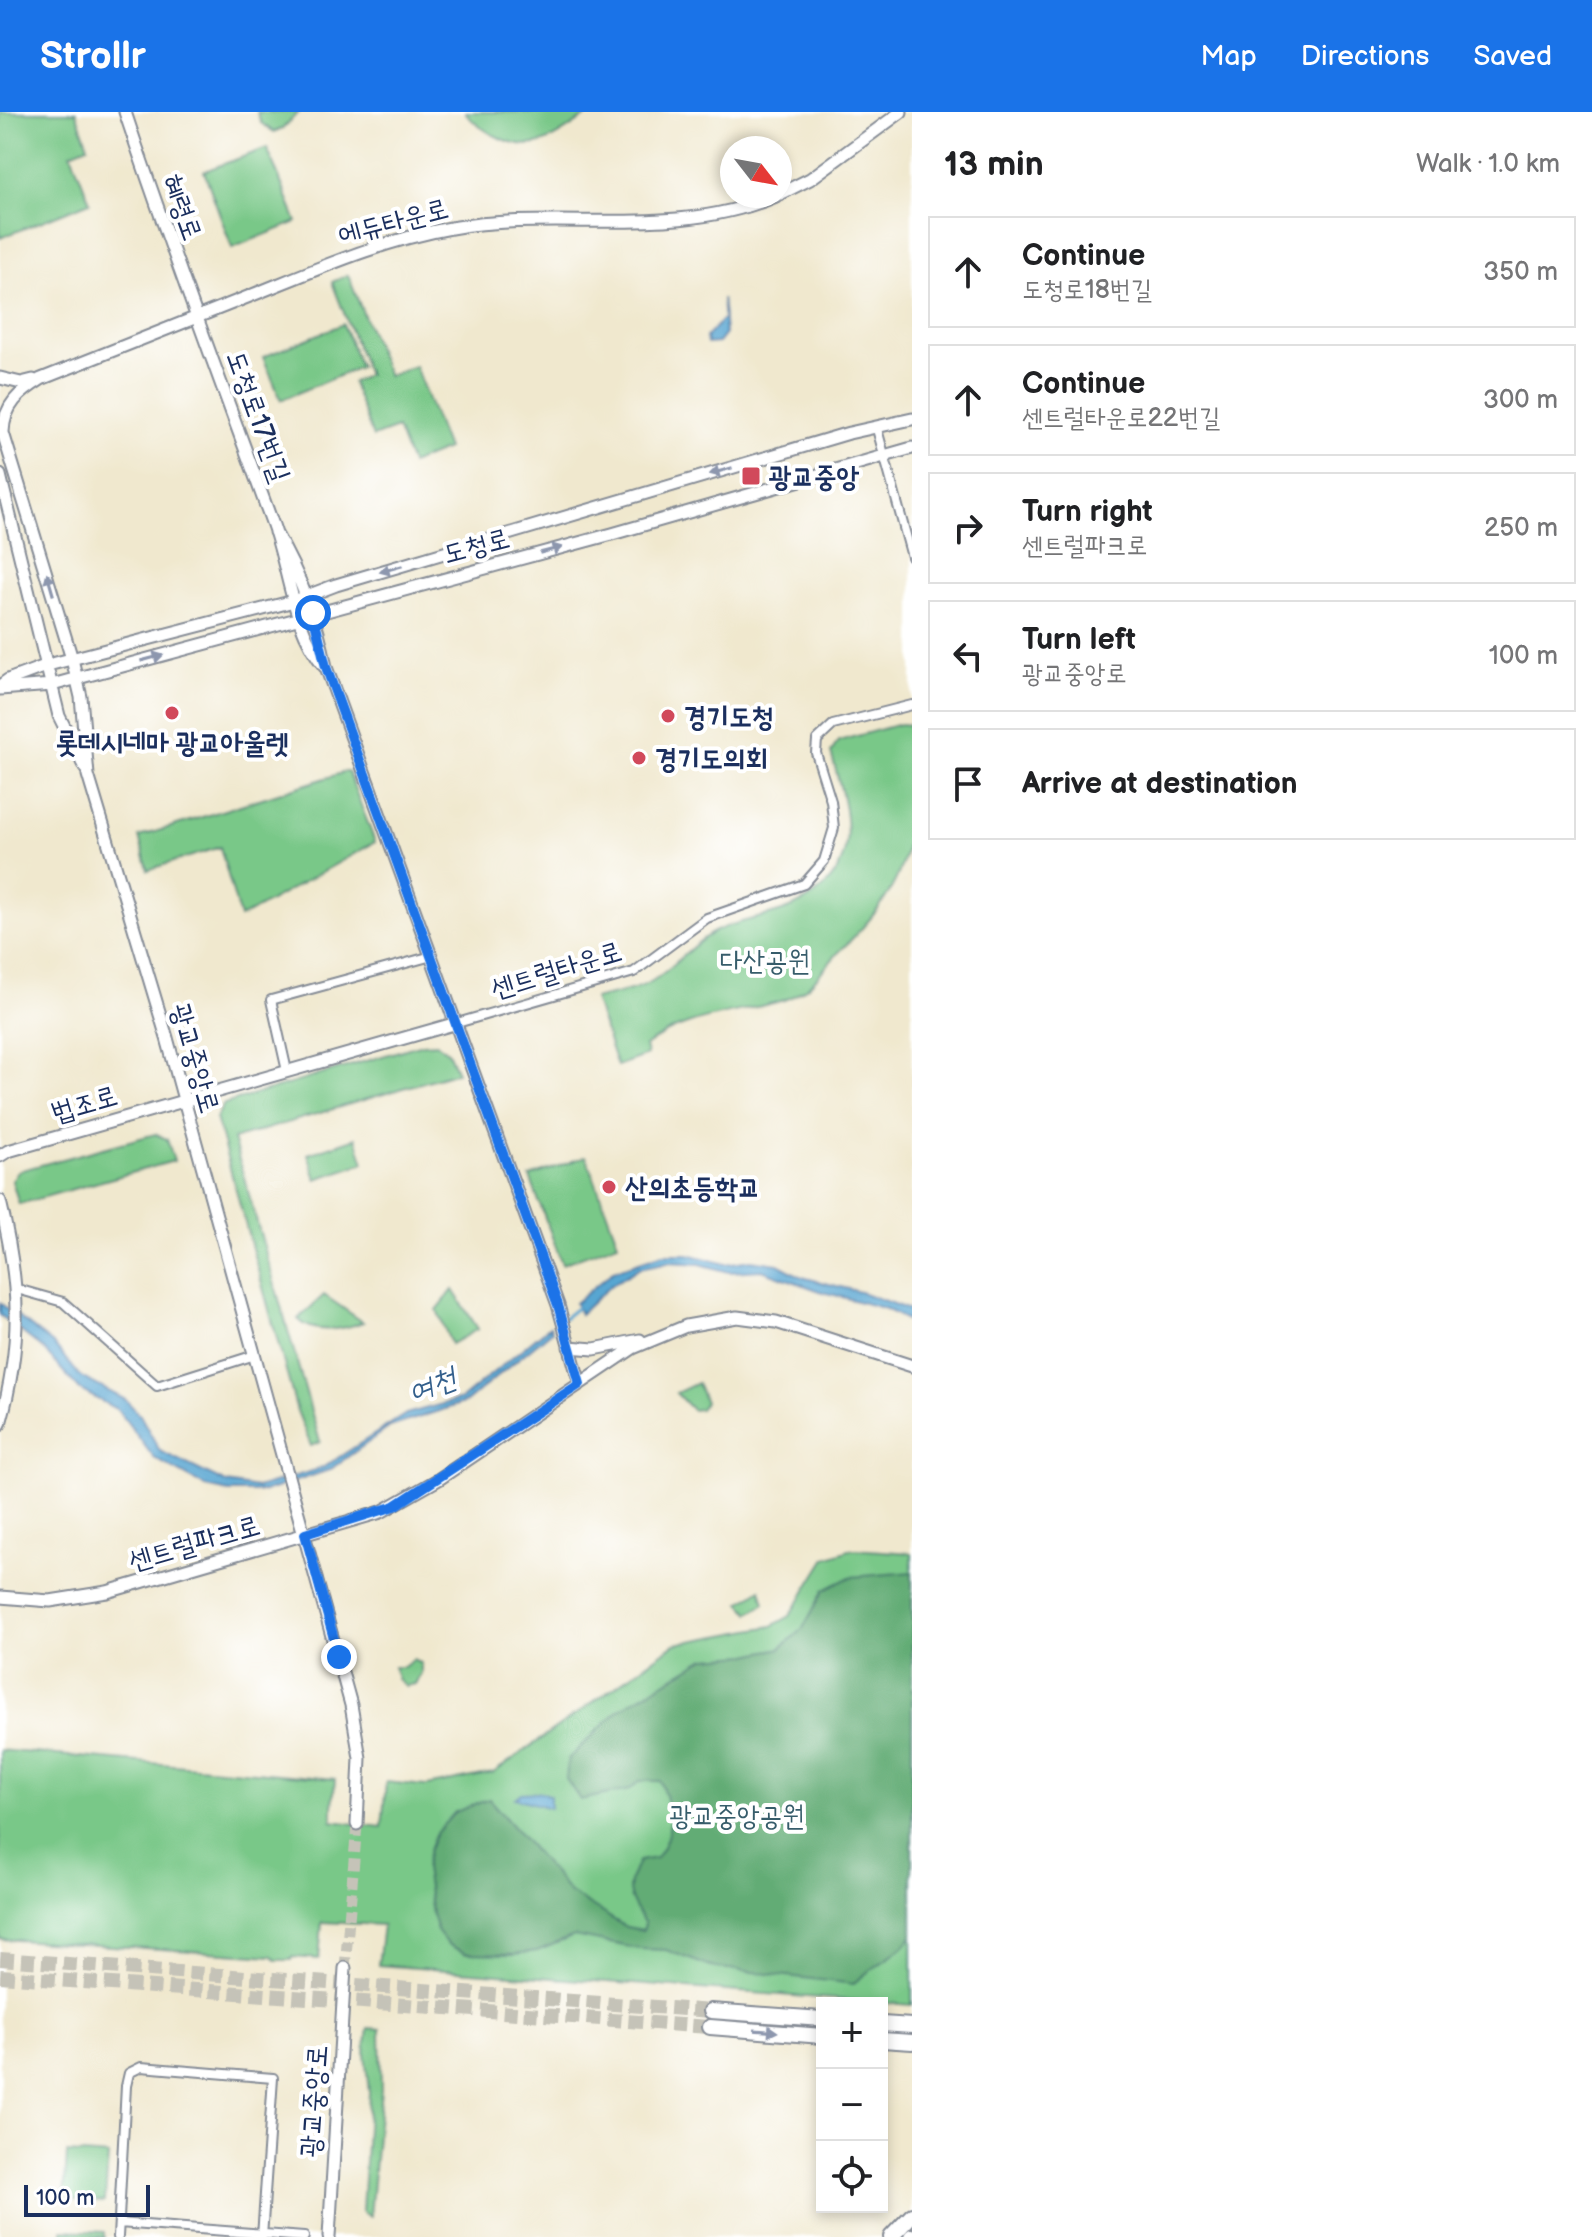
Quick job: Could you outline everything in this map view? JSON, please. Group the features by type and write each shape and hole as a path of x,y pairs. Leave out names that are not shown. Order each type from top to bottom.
{"highway":[{"path":"711,2011 816,2019"},
{"path":"888,2024 912,2026"},
{"path":"710,2027 816,2036"},
{"path":"888,2040 912,2042"},
{"path":"891,2237 912,2215"}],"street":[{"name":"혜령로","path":"125,112 198,317"},
{"name":"에듀타운로","path":"792,188 810,179 901,112"},
{"name":"에듀타운로","path":"41,379 333,262 450,228 535,222 675,221 738,208"},
{"name":"도청로17번길","path":"198,317 275,532 299,617 313,652 326,667"},
{"path":"0,378 21,383 41,379"},
{"path":"2,428 12,402 23,390 41,379"},
{"name":"도청로","path":"0,688 8,680 48,665 294,601 849,433 912,419"},
{"name":"광교중앙로","path":"2,428 72,659 88,775 300,1509 357,1728 361,1784 357,1824"},
{"path":"877,429 882,457 912,557"},
{"name":"도청로","path":"0,688 52,685 612,534 912,448"},
{"name":"광교중앙로","path":"0,475 59,716 88,775"},
{"name":"도청로17번길","path":"275,532 295,566 307,597 326,667"},
{"path":"326,667 558,1305 580,1384"},
{"name":"센트럴타운로","path":"183,1099 634,972 707,918 804,884 824,861 834,828 831,801 815,748 817,740 833,725 912,705"},
{"path":"287,1071 271,1000 432,956"},
{"name":"법조로","path":"0,1156 183,1099"},
{"path":"0,1201 18,1292 15,1359 0,1424"},
{"path":"18,1292 63,1302 157,1386 255,1355"},
{"name":"센트럴파크로","path":"0,1597 50,1601 107,1592 395,1506 652,1338 712,1320 753,1318 786,1325 912,1366"},
{"path":"569,1346 594,1349 652,1338"},
{"name":"광교중앙로","path":"329,2237 345,1968"},
{"path":"118,2237 127,2079 132,2070 141,2067 273,2078 262,2235"},
{"path":"119,2223 304,2237"}],"green space":[{"path":"0,112 76,112 88,146 71,153 90,202 0,238"},
{"path":"257,112 299,112 282,129 274,132 261,123"},
{"path":"465,112 593,112 544,142 523,144 490,133"},
{"path":"267,148 297,222 232,248 204,171"},
{"path":"348,275 388,376 415,366 447,449 411,464 397,428 373,437 352,382 368,375 332,282"},
{"path":"343,324 360,367 281,400 263,357"},
{"name":"다산공원","path":"900,724 911,725 909,831 899,872 878,909 816,978 794,996 676,1028 645,1046 647,1055 617,1066 594,999 631,990 660,976 714,932 785,910 818,892 843,859 846,839 843,797 831,753 838,741"},
{"path":"348,771 375,842 240,918 220,847 148,870 139,837"},
{"path":"436,1043 448,1052 457,1072 233,1139 320,1442 311,1446 297,1411 216,1118 224,1104 422,1044"},
{"path":"155,1134 167,1139 174,1161 19,1204 12,1181 18,1171"},
{"path":"356,1138 364,1163 316,1179 308,1154"},
{"path":"586,1156 618,1243 562,1264 530,1177"},
{"path":"453,1290 478,1329 451,1344 437,1310"},
{"path":"324,1295 363,1322 338,1329 321,1329 312,1328 298,1319"},
{"path":"697,1383 705,1402 700,1409 692,1410 676,1393"},
{"name":"광교중앙공원","path":"852,1549 912,1553 912,2005 888,2003 888,1997 816,1998 378,1965 383,1925 322,1922 319,1959 292,1957 291,1960 276,1960 273,1956 0,1939 0,1750 335,1779 332,1821 382,1827 386,1782 426,1786 493,1773 675,1644 772,1626 790,1616 826,1558"},
{"path":"912,1572 912,1936 900,1950 854,1984 711,1967 666,1950 640,1949 574,1936 537,1951 515,1954 465,1953 447,1944 437,1931 432,1914 425,1868 429,1849 436,1833 455,1812 489,1799 570,1893 626,1927 643,1930 645,1924 632,1900 629,1887 639,1861 656,1858 667,1839 669,1811 660,1781 640,1781 629,1790 580,1800 566,1779 568,1759 620,1709 705,1658 748,1655 781,1648 803,1628 824,1590 850,1577"},
{"path":"761,1589 765,1603 750,1613 741,1603"},
{"path":"413,1659 421,1663 421,1674 415,1684 405,1686 397,1679 394,1667 404,1667"},
{"path":"368,2028 380,2029 381,2089 370,2217 362,2212 369,2093 365,2054"},
{"path":"67,2153 108,2156 105,2202 64,2199"},
{"path":"63,2230 104,2232 104,2237 63,2237"}],"water":[{"path":"724,318 725,334 718,343 707,344 706,337"},
{"path":"663,1254 688,1254 726,1264 751,1260 778,1264 802,1277 864,1293 912,1311 912,1323 886,1309 820,1291 762,1270 729,1272 700,1264 669,1262 639,1268 610,1286 580,1314 575,1303 613,1271"},
{"path":"0,1303 53,1344 81,1377 126,1400 140,1415 160,1451 226,1483 257,1488 322,1468 406,1414 461,1399 550,1326 552,1331 466,1402 390,1427 329,1470 264,1492 229,1492 206,1487 154,1458 118,1410 80,1390 42,1348 0,1315"},
{"path":"541,1792 550,1796 550,1808 515,1798 521,1793"}],"waterway":[{"name":"여천","path":"564,1318 580,1305"}],"tunnel":[{"path":"345,1968 357,1824"},
{"path":"0,1959 711,2011"},
{"path":"0,1976 710,2027"}],"place":[{"name":"광교중앙","path":"751,476"},
{"name":"롯데시네마 광교아울렛","path":"172,713"},
{"name":"경기도청","path":"668,716"},
{"name":"경기도의회","path":"639,758"},
{"name":"산의초등학교","path":"609,1187"}],"route":[{"path":"313,613 326,667 558,1305 580,1384 395,1506 305,1534 339,1657"}]}
